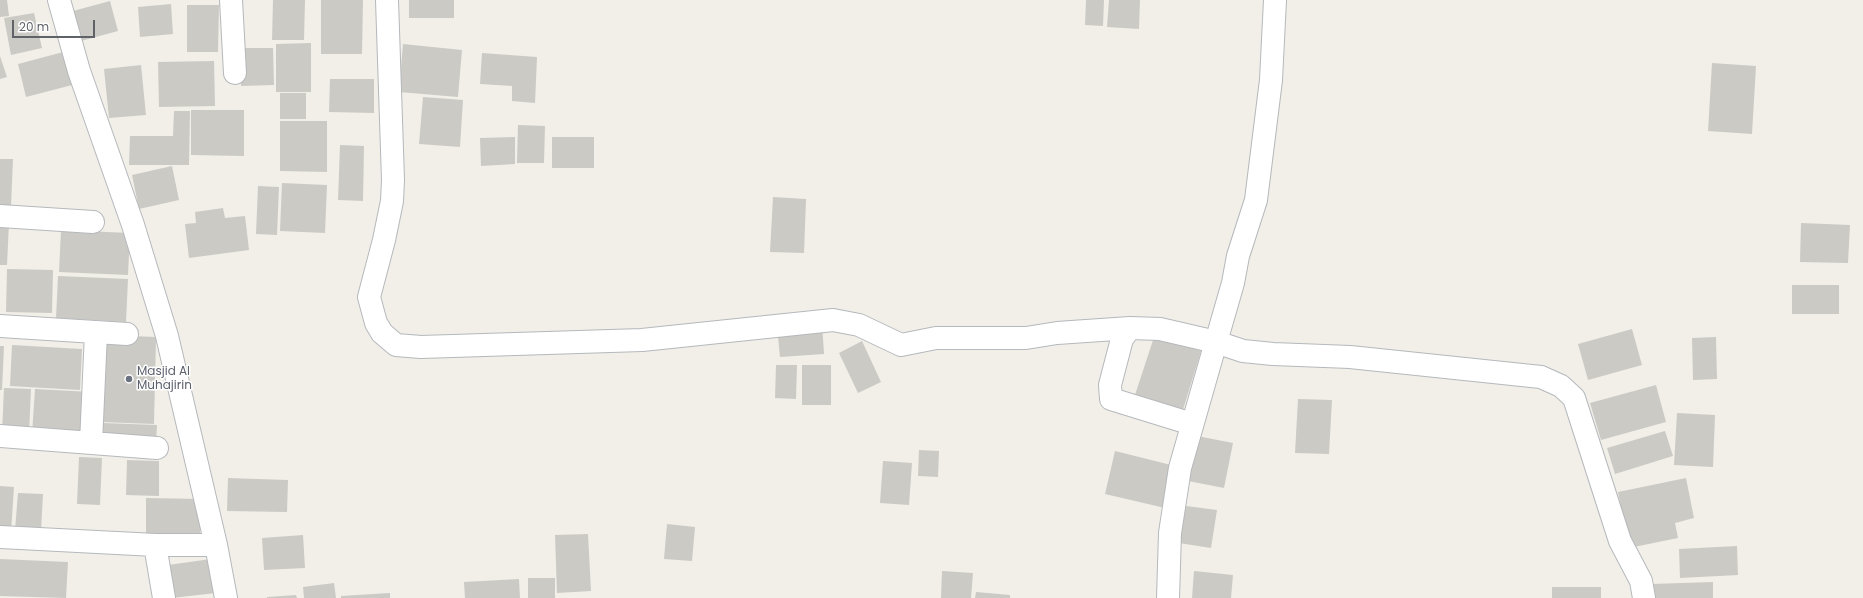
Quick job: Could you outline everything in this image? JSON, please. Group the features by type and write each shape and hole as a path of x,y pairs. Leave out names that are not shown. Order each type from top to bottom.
{"street":[{"path":"59,0 79,72 133,225 167,336 216,545 226,598"},
{"path":"231,0 235,73"},
{"path":"387,0 394,180 389,216 369,297 376,323 382,333 396,345 422,347 642,340 833,320 859,325 901,345 936,338 1026,338 1057,333 1130,328 1160,329 1216,342 1243,351 1273,354 1350,357 1541,377 1561,386 1574,398 1620,541 1641,581 1644,598"},
{"path":"1168,598 1170,533 1180,468 1233,283 1238,256 1256,200 1272,80 1276,0"},
{"path":"0,216 93,222"},
{"path":"0,326 127,334"},
{"path":"1130,328 1122,339 1110,385 1111,399 1192,424"},
{"path":"91,443 96,332"},
{"path":"0,436 157,448"},
{"path":"0,537 155,545 216,545"},
{"path":"155,545 164,598"}],"building":[{"path":"0,0 7,0 9,16 0,17"},
{"path":"273,0 305,0 304,40 272,40"},
{"path":"321,0 363,0 362,54 321,54"},
{"path":"409,0 454,0 454,18 409,18"},
{"path":"1086,0 1104,0 1103,26 1085,25"},
{"path":"1109,0 1140,0 1139,29 1107,27"},
{"path":"110,1 118,31 81,41 73,11"},
{"path":"171,4 173,34 140,37 138,7"},
{"path":"187,5 219,5 218,52 187,52"},
{"path":"34,13 42,48 11,55 4,18"},
{"path":"311,43 311,92 276,92 276,44"},
{"path":"403,44 462,50 458,97 399,92"},
{"path":"240,48 273,48 274,85 241,86"},
{"path":"67,51 76,84 26,97 18,64"},
{"path":"482,53 537,57 535,103 512,101 512,86 480,84"},
{"path":"0,56 7,77 0,79"},
{"path":"214,61 215,106 159,107 158,62"},
{"path":"1712,63 1756,66 1752,134 1708,131"},
{"path":"141,65 146,115 109,118 104,69"},
{"path":"330,79 374,79 374,113 329,112"},
{"path":"280,93 306,93 306,119 280,119"},
{"path":"423,97 463,100 460,147 419,144"},
{"path":"191,110 244,110 244,156 191,155"},
{"path":"174,111 190,111 189,165 129,165 130,136 173,136"},
{"path":"280,121 327,121 327,172 280,171"},
{"path":"518,125 545,126 544,163 517,163"},
{"path":"515,137 515,164 481,166 480,138"},
{"path":"552,137 594,137 594,168 552,168"},
{"path":"340,145 364,146 363,201 338,200"},
{"path":"0,159 13,159 11,206 0,206"},
{"path":"172,166 179,200 139,209 132,175"},
{"path":"282,183 327,185 325,233 280,231"},
{"path":"258,186 279,187 277,235 256,234"},
{"path":"773,197 806,199 804,253 770,252"},
{"path":"223,208 225,218 245,216 249,250 189,258 185,224 196,223 195,212"},
{"path":"0,223 9,223 7,265 0,265"},
{"path":"1801,223 1850,225 1848,263 1800,262"},
{"path":"61,230 130,233 128,275 59,272"},
{"path":"7,269 53,270 52,313 6,312"},
{"path":"58,276 128,279 126,322 56,318"},
{"path":"1792,285 1839,285 1839,314 1792,314"},
{"path":"822,323 824,354 780,357 777,326"},
{"path":"1632,329 1642,365 1588,380 1578,344"},
{"name":"Masjid Al Muhajirin","path":"104,335 156,337 154,424 101,422"},
{"path":"1154,337 1201,351 1182,413 1134,398"},
{"path":"1716,337 1717,379 1693,380 1692,338"},
{"path":"862,341 881,382 858,393 839,353"},
{"path":"12,345 82,349 80,390 10,386"},
{"path":"0,346 4,346 2,390 0,390"},
{"path":"776,365 797,365 796,399 775,398"},
{"path":"802,365 831,365 831,405 802,405"},
{"path":"1656,385 1666,422 1601,440 1590,403"},
{"path":"4,388 31,389 29,434 2,433"},
{"path":"35,389 91,392 88,438 32,434"},
{"path":"1298,399 1332,400 1329,454 1295,453"},
{"path":"1677,413 1715,415 1713,467 1674,465"},
{"path":"102,423 157,425 156,445 100,442"},
{"path":"1665,431 1673,456 1615,474 1607,448"},
{"path":"1192,435 1233,443 1224,488 1183,480"},
{"path":"919,450 939,451 938,477 918,476"},
{"path":"1115,451 1175,466 1165,508 1105,494"},
{"path":"79,457 102,458 100,505 77,504"},
{"path":"127,460 159,461 159,496 126,495"},
{"path":"883,461 912,463 909,505 880,503"},
{"path":"228,478 288,480 287,512 227,511"},
{"path":"1686,478 1694,518 1675,523 1678,538 1629,548 1618,492"},
{"path":"0,486 14,487 11,532 0,531"},
{"path":"18,493 43,494 41,532 15,530"},
{"path":"146,498 201,499 200,535 146,535"},
{"path":"1186,506 1217,510 1211,548 1179,543"},
{"path":"667,524 695,527 692,561 664,559"},
{"path":"588,534 591,591 557,593 555,535"},
{"path":"303,535 305,568 264,570 262,538"},
{"path":"1737,546 1738,575 1680,578 1679,549"},
{"path":"0,559 68,562 66,598 0,596"},
{"path":"211,559 216,593 172,598 168,565"},
{"path":"942,571 973,573 971,598 941,598"},
{"path":"1194,571 1233,575 1231,598 1192,598"},
{"path":"528,578 555,578 555,598 528,598"},
{"path":"519,579 520,598 465,598 464,582"},
{"path":"1713,582 1713,598 1651,598 1651,584"},
{"path":"334,583 336,598 304,598 303,587"},
{"path":"1552,587 1601,587 1601,598 1552,598"},
{"path":"976,592 1010,595 1010,598 975,598"},
{"path":"390,593 390,598 341,598 341,596"},
{"path":"296,595 297,598 267,598 267,597"}],"place":[{"name":"Masjid Al Muhajirin","path":"129,379"}]}
